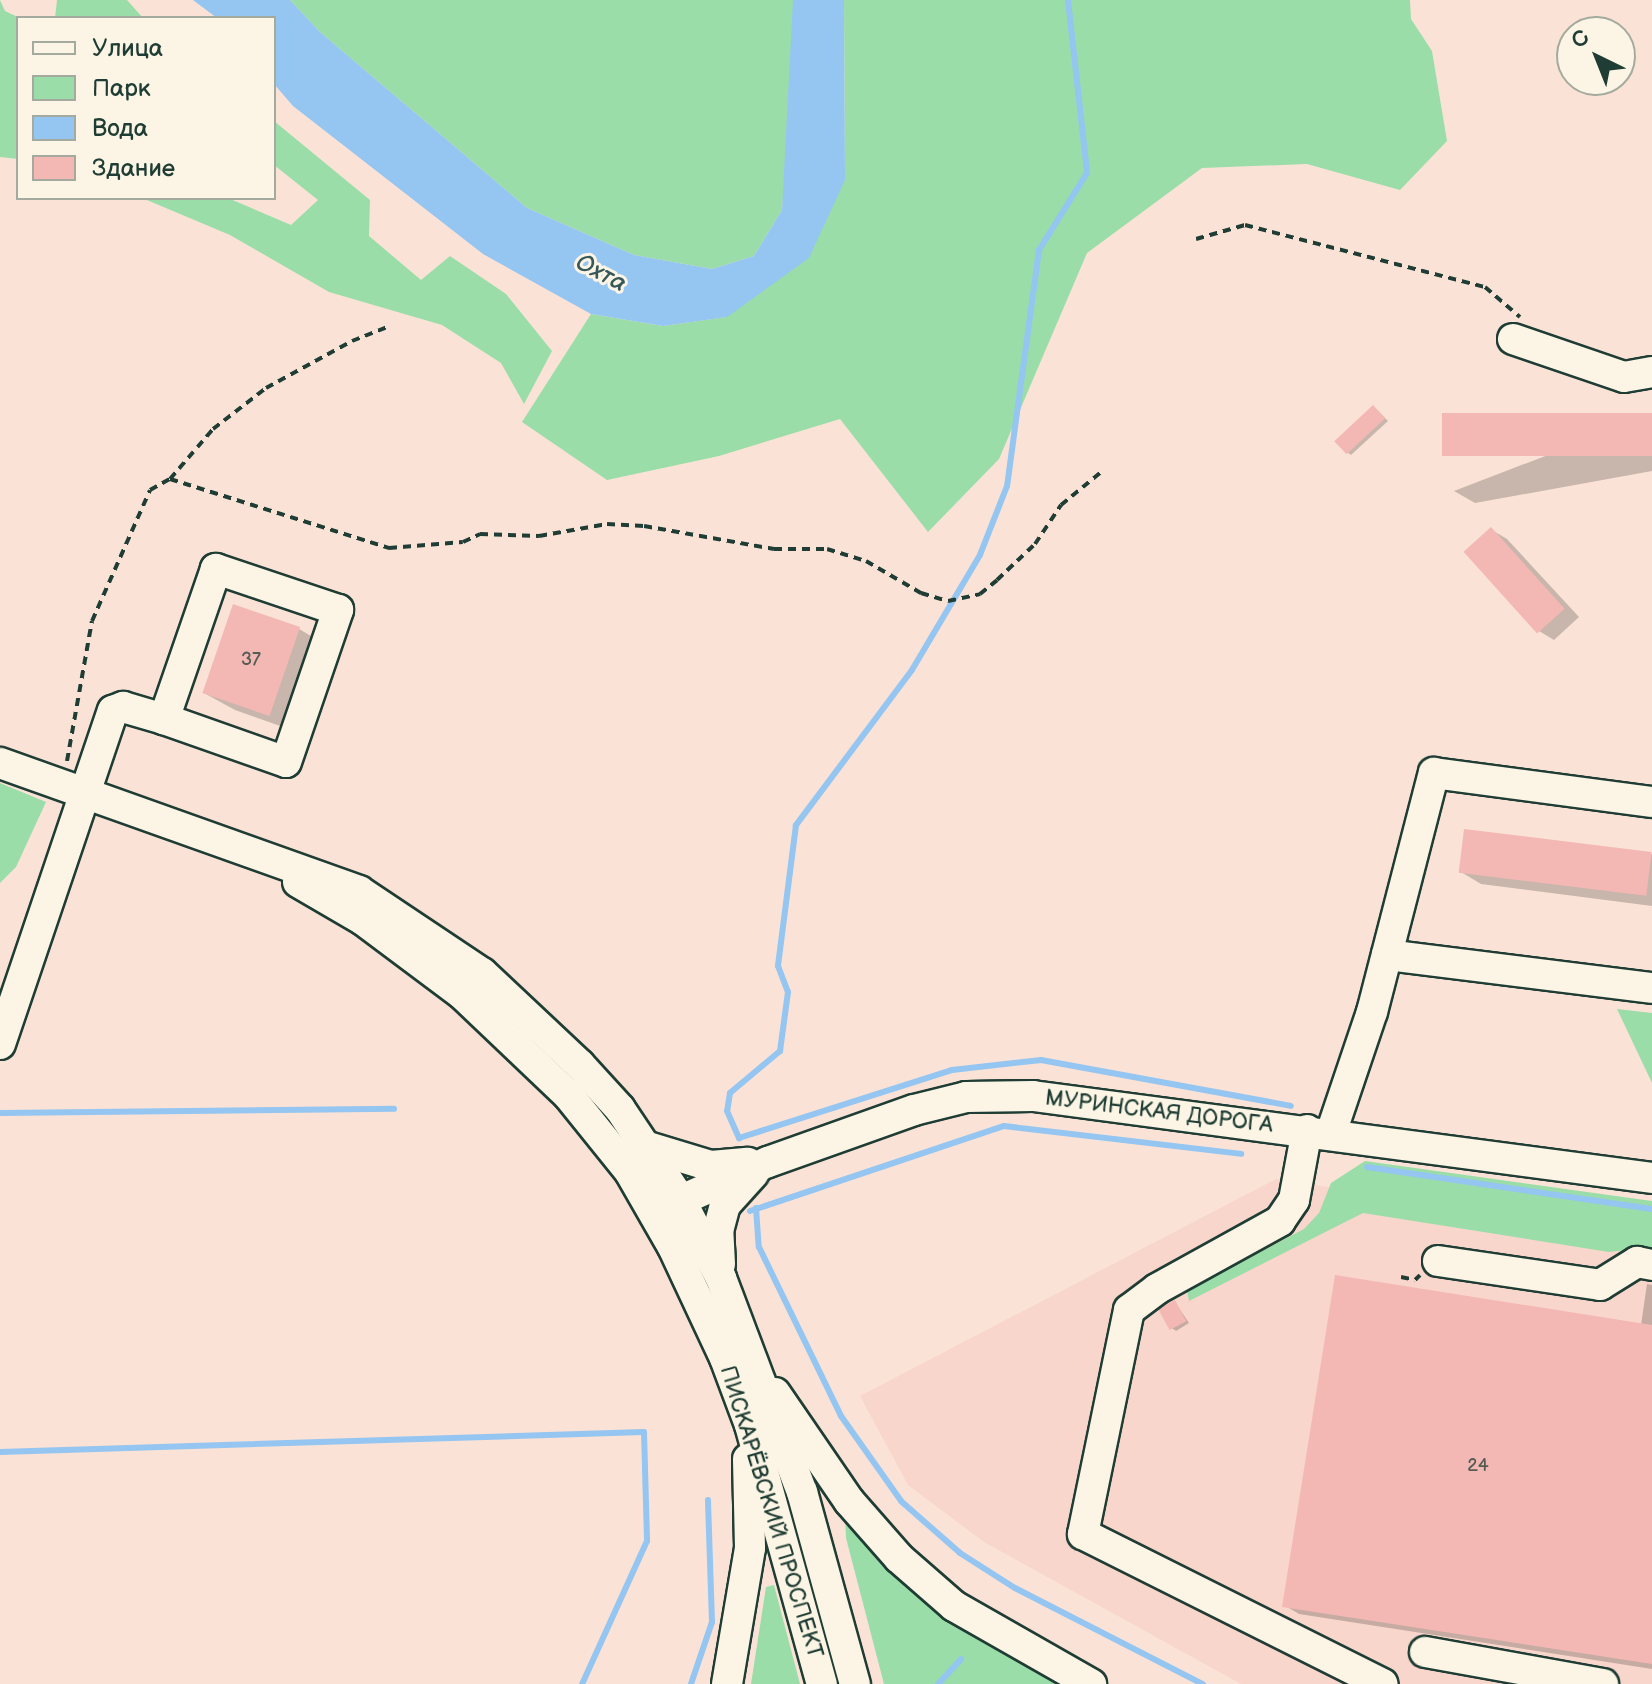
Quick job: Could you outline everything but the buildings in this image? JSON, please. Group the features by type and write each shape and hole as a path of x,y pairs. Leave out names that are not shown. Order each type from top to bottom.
{"street":[{"path":"1525,343 1624,377 1652,372"},
{"path":"0,1044 72,790 113,711 123,707 164,719 286,762 338,610 216,569 164,719"},
{"path":"0,763 257,858 359,891 449,948 555,1038 645,1146 667,1206"},
{"path":"1382,1684 1083,1534 1129,1310 1157,1289 1280,1221 1294,1200 1387,955 1434,773 1652,802"},
{"path":"257,858 363,920 514,1040 667,1206"},
{"path":"1387,955 1652,988"},
{"name":"МУРИНСКАЯ ДОРОГА","path":"667,1206 768,1162 914,1110 966,1097 1033,1096 1652,1178"},
{"path":"645,1146 711,1166 768,1162"},
{"path":"721,1278 718,1231 725,1205 768,1162"},
{"name":"ПИСКАРЁВСКИЙ ПРОСПЕКТ","path":"667,1206 721,1278 760,1376 802,1492 855,1684"},
{"name":"ПИСКАРЁВСКИЙ ПРОСПЕКТ","path":"667,1206 750,1425 822,1684"},
{"path":"1438,1261 1600,1285 1637,1262 1652,1265"},
{"path":"760,1376 800,1425 849,1501 899,1558 954,1606 1091,1684"},
{"path":"727,1684 750,1548 750,1425"},
{"path":"1425,1652 1602,1684"}],"path":[{"path":"1196,239 1245,225 1464,280 1501,296 1517,312 1525,343"},
{"path":"72,790 92,621 150,490 170,479 213,429 266,388 390,326"},
{"path":"170,479 389,548 463,542 480,534 539,536 607,524 644,526 774,549 827,549 866,561 921,593 948,601 963,600 997,580 1035,544 1061,505 1101,472"},
{"path":"1401,1277 1415,1280"}],"shaded area":[{"path":"1276,1179 1652,1236 1652,1684 1241,1684 984,1542 908,1485 860,1396"}],"green space":[{"path":"0,0 5,11 16,16 16,159 0,157"},
{"path":"57,0 127,0 141,16 55,16"},
{"path":"290,0 793,0 796,19 782,210 754,256 712,269 634,255 527,208 320,32"},
{"path":"844,0 1410,0 1411,19 1432,51 1447,141 1400,190 1307,164 1202,168 1087,253 999,459 928,532 840,419 719,456 607,480 522,422 591,314 663,326 726,317 845,180"},
{"path":"276,123 370,200 369,236 421,280 450,256 506,294 552,351 524,404 501,363 442,325 329,292 230,235 147,200 233,200 291,225 318,200 276,167"},
{"path":"0,783 46,802 16,867 0,883"},
{"path":"1617,1009 1652,1013 1652,1083"},
{"path":"1365,1161 1652,1201 1652,1247 1609,1252 1363,1213 1189,1301 1187,1290 1304,1229 1319,1213 1331,1183"},
{"path":"845,1515 1072,1684 884,1684 846,1538"},
{"path":"774,1585 800,1684 751,1684 766,1587"}],"water":[{"name":"Охта","path":"193,0 290,0 320,32 527,208 634,255 712,269 754,256 782,210 793,0 844,0 845,180 809,258 727,317 663,326 591,314 483,254 293,106 276,86 276,16 214,16"}],"waterway":[{"path":"1068,0 1087,173 1039,250 1007,486 980,555 912,670 796,825 778,966 788,992 780,1051 730,1093 727,1111 739,1138 952,1070 1041,1060 1291,1106"},
{"path":"0,1113 394,1109"},
{"path":"750,1211 1004,1126 1241,1154"},
{"path":"1367,1167 1652,1209"},
{"path":"756,1208 759,1247 841,1416 902,1502 960,1553 1015,1588 1203,1684"},
{"path":"0,1452 644,1432 647,1541 582,1684"},
{"path":"691,1684 712,1622 708,1500"},
{"path":"938,1684 961,1659"}]}
